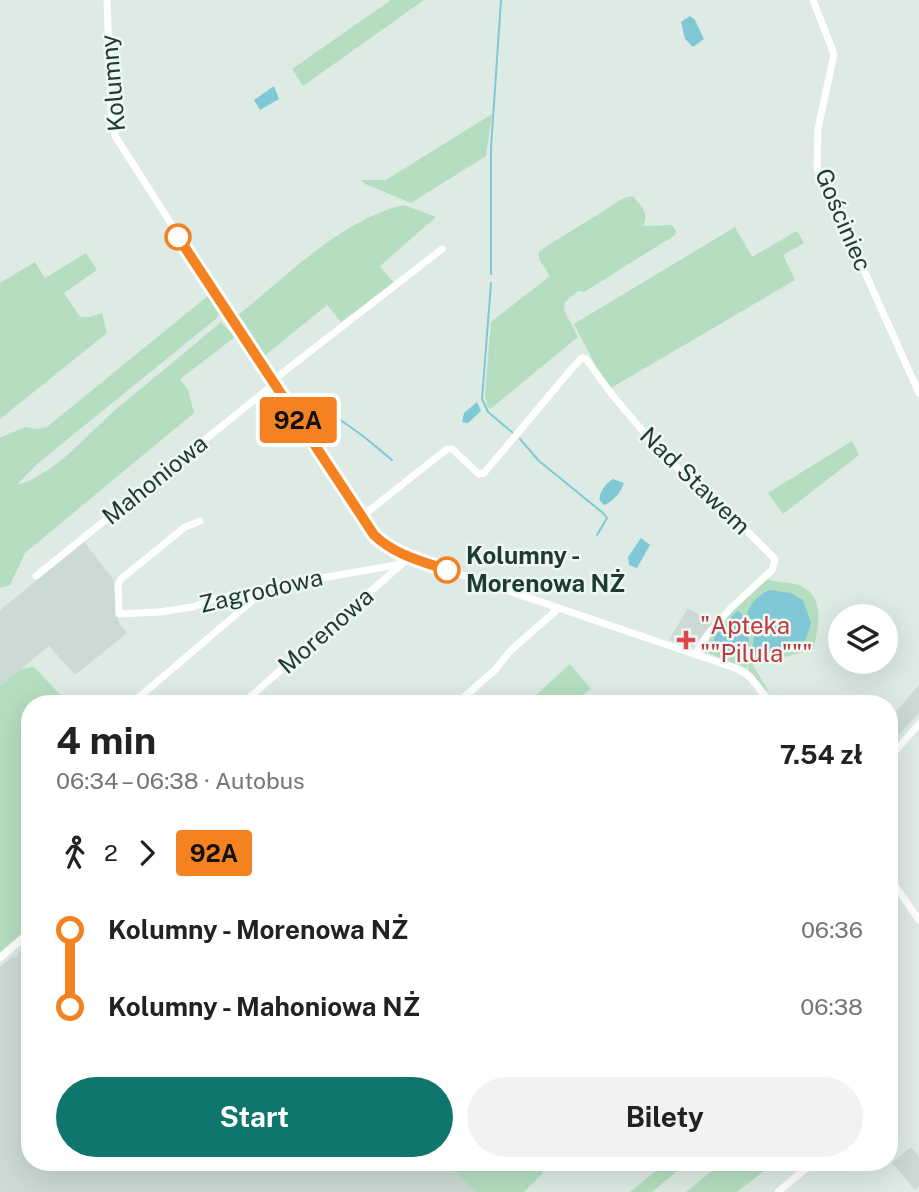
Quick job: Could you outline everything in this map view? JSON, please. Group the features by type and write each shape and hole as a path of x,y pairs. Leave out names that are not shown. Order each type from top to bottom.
{"street":[{"name":"Kolumny","path":"107,0 111,111 115,136 360,516 380,541 405,560 559,608 745,673 765,695"},
{"name":"Gościniec","path":"813,0 834,54 818,129 817,167 828,198 854,248 919,393"},
{"name":"Mahoniowa","path":"36,576 273,382 442,249"},
{"name":"Nad Stawem","path":"360,516 447,449 453,449 473,470 482,474 580,360 589,360 607,388 664,456 775,559 772,570 731,608 708,634 696,654"},
{"name":"Zagrodowa","path":"200,521 186,527 121,579 118,584 119,614 193,607 214,599 405,560"},
{"name":"Morenowa","path":"252,695 405,560"},
{"path":"142,695 270,587"},
{"path":"466,695 495,670 511,650 559,608"},
{"path":"898,748 919,724"},
{"path":"898,890 919,920"},
{"path":"0,958 21,940"},
{"path":"778,1192 803,1171"}],"shaded area":[{"path":"84,542 113,579 119,623 127,633 75,675 49,646 0,686 0,610"},
{"path":"688,608 713,624 692,647 669,640"},
{"path":"919,685 919,713 898,735 898,709"},
{"path":"21,949 21,1171 455,1171 475,1192 0,1192 0,967 12,957 16,958"},
{"path":"911,1147 919,1157 919,1186 915,1190 898,1170 898,1158"}],"green space":[{"path":"391,0 424,0 303,86 292,69"},
{"path":"492,114 486,156 411,203 361,180 386,180"},
{"path":"632,196 645,213 643,226 672,225 676,231 675,235 584,292 578,291 565,302 564,310 578,337 490,409 485,393 491,322 550,276 539,259 539,252 624,198"},
{"path":"404,205 436,217 380,266 394,283 341,322 327,305 262,358 237,319 238,315 337,236 381,212"},
{"path":"735,227 752,257 797,231 804,243 783,255 795,280 611,388 601,376 574,324"},
{"path":"86,253 97,270 64,293 80,317 102,313 107,333 0,419 0,283 35,262 45,278"},
{"path":"209,295 220,311 217,318 37,464 17,485 57,464 114,411 221,322 235,337 180,379 188,390 194,413 25,553 10,585 0,588 0,438 25,427 47,427"},
{"path":"852,441 859,455 783,514 768,493"},
{"path":"768,579 797,584 809,591 814,597 818,613 814,647 808,651 753,665 770,694 748,669 749,665 746,668 703,651 702,646 735,605"},
{"path":"570,664 591,689 583,695 536,695"},
{"path":"34,667 60,695 21,695 21,934 0,952 0,686 21,669"},
{"path":"455,1171 543,1173 524,1192 475,1192"},
{"path":"656,1171 677,1171 652,1192 630,1192"},
{"path":"712,1171 764,1171 737,1192 686,1192"}],"water":[{"path":"690,16 695,20 704,39 693,47 685,39 681,22"},
{"path":"274,86 279,99 260,110 254,100"},
{"path":"477,402 481,411 468,423 462,422 464,413"},
{"path":"613,479 624,483 616,496 604,505 600,501 600,495"},
{"path":"641,538 650,545 637,568 629,565 628,557"},
{"path":"770,590 790,593 803,600 811,623 804,645 758,655 752,652 754,636 768,634 770,624 765,619 754,625 747,613 756,599"},
{"path":"737,611 744,618 749,635 743,658 717,649 713,643 715,636"}],"waterway":[{"path":"491,274 491,148 501,0"},
{"path":"491,283 482,399 488,412 513,433"},
{"path":"303,399 325,409"},
{"path":"332,414 392,460"},
{"path":"520,439 539,461 603,513 607,518 597,535"}],"bus line":[{"name":"92A","path":"178,237 374,535 392,549 447,570"}],"place":[{"name":"Kolumny - Morenowa NŻ","path":"447,570"},
{"name":"\"Apteka \"\"Pilula\"\"\"","path":"686,640"}]}
